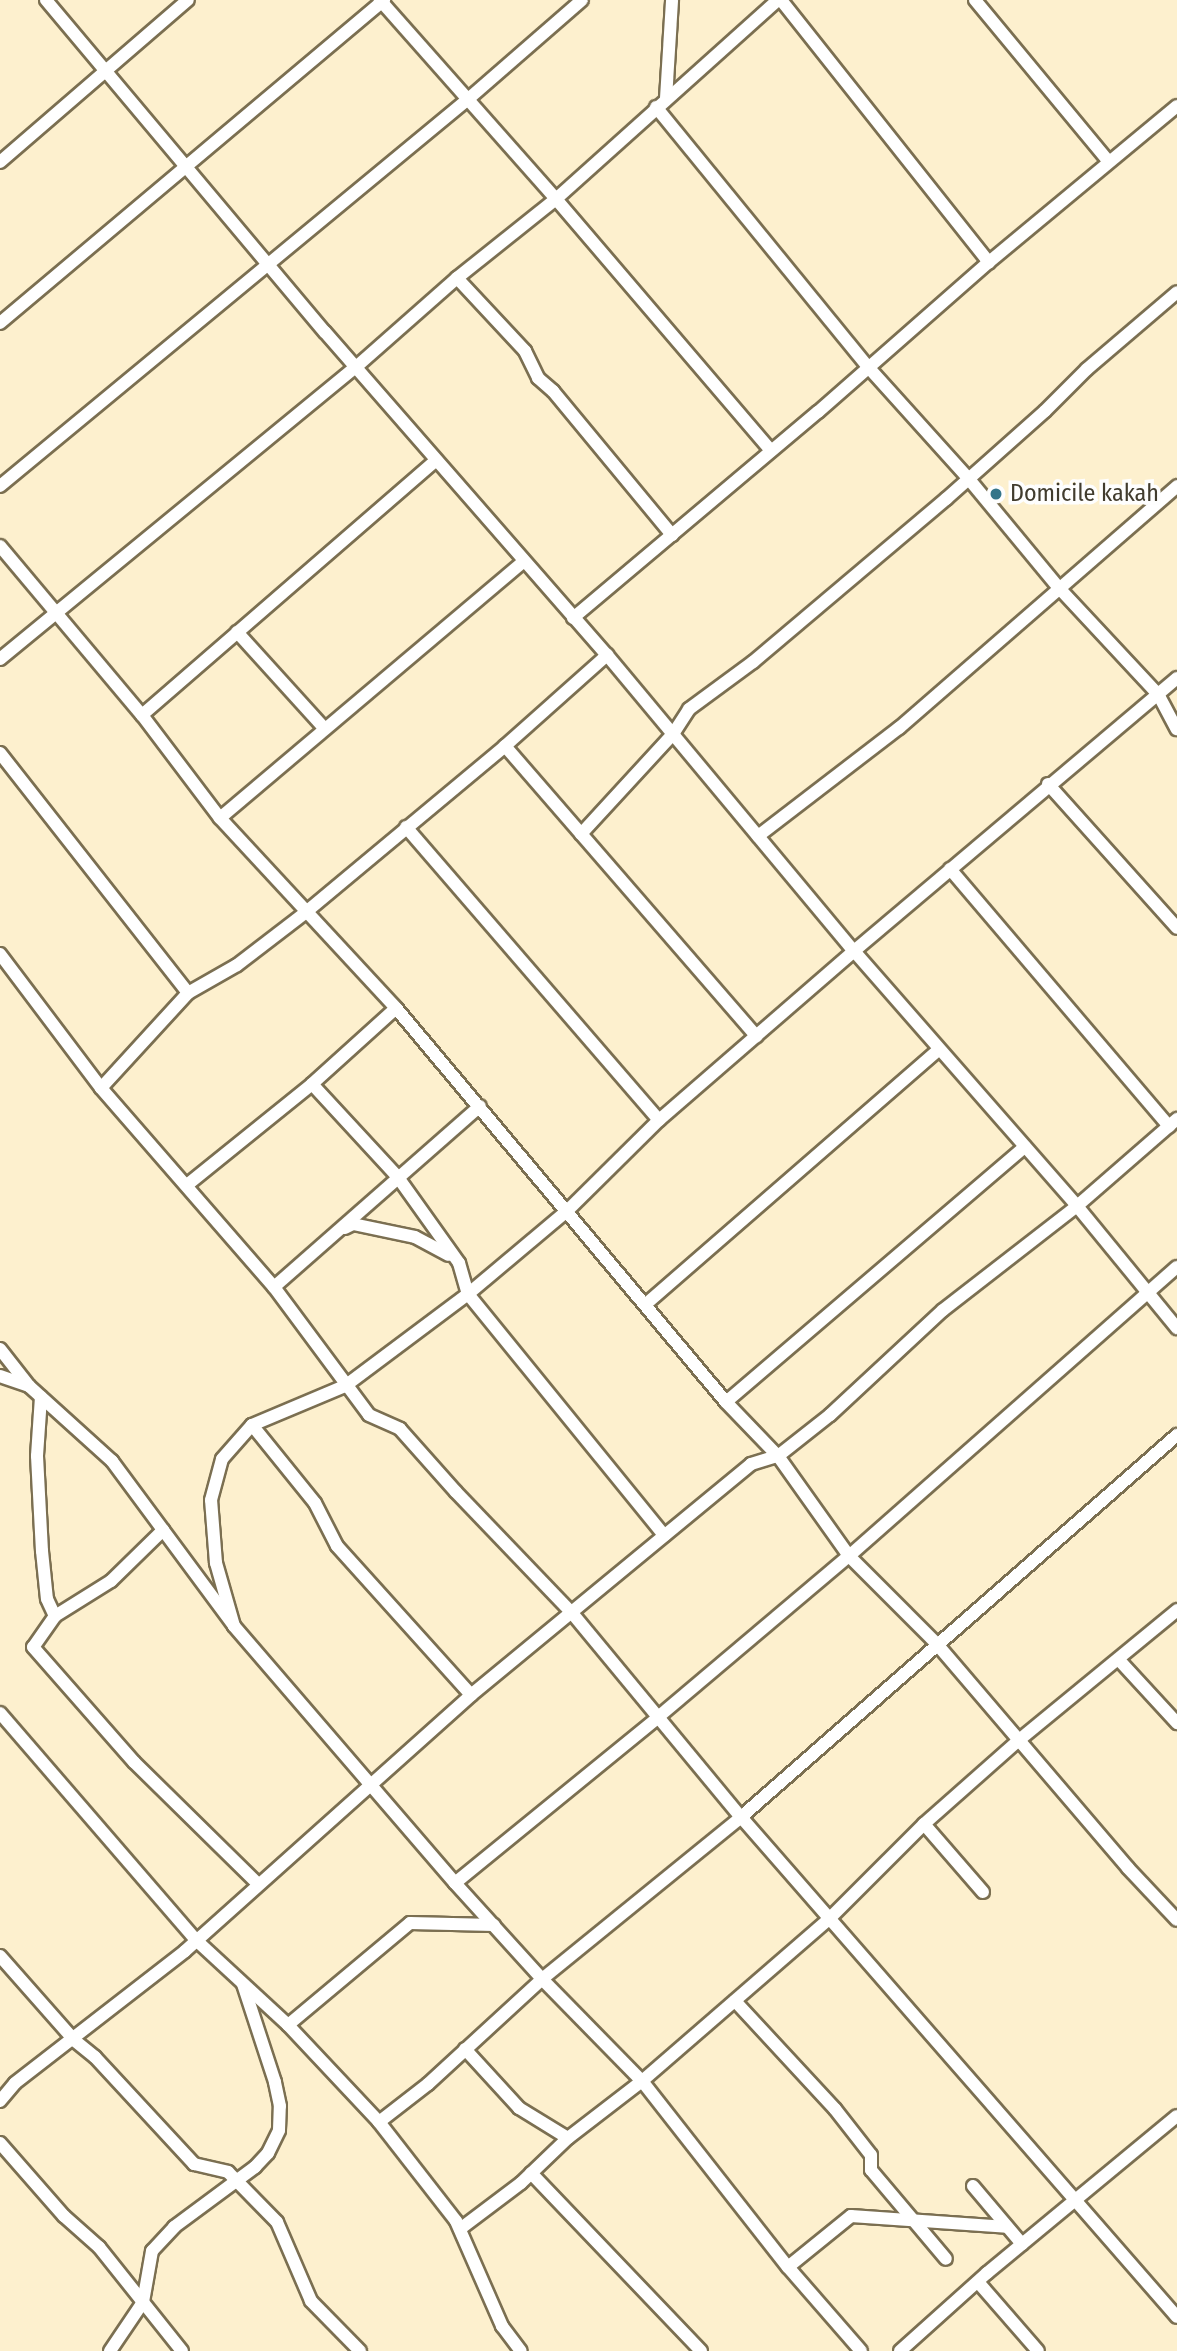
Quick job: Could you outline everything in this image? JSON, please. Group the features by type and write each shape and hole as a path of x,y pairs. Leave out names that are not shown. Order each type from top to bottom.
{"street":[{"path":"46,0 356,367 607,655 854,951 1077,1206 1177,1328"},
{"path":"0,162 188,0"},
{"path":"0,486 467,100 582,0"},
{"path":"672,0 661,103 869,368 968,478 1059,588 1158,694 1177,729"},
{"path":"0,659 356,367 457,278 556,199 779,0 989,262"},
{"path":"975,0 1108,161"},
{"path":"0,324 382,1 556,199 771,451"},
{"path":"573,618 869,368 1108,161 1177,106"},
{"path":"457,278 525,351 538,378 553,391 671,535"},
{"path":"581,834 673,734 690,709 753,662 968,478 1045,411 1087,369 1177,292"},
{"path":"142,715 436,460"},
{"path":"758,836 899,728 1177,486"},
{"path":"0,546 142,715 220,818 396,1008 568,1210 726,1402 778,1456 849,1556 936,1643 1128,1868 1177,1920"},
{"path":"220,818 524,561"},
{"path":"237,632 324,728"},
{"path":"101,1088 188,993 237,965 306,912 505,746 607,655"},
{"path":"234,1626 216,1563 211,1500 222,1459 252,1425 345,1385 468,1294 568,1210 659,1120 1048,784 1177,678"},
{"path":"505,746 756,1036"},
{"path":"0,753 188,993"},
{"path":"1048,784 1177,928"},
{"path":"407,827 659,1120"},
{"path":"0,2101 15,2083 74,2040 197,1941 471,1695 751,1464 778,1456 830,1415 943,1310 1077,1206 1173,1122 950,869"},
{"path":"0,954 101,1088 274,1287 369,1415 400,1429 456,1492 572,1613 741,1817 1177,2317"},
{"path":"187,1185 312,1084 396,1008"},
{"path":"646,1304 939,1049"},
{"path":"312,1084 397,1176 459,1263 468,1294 664,1535"},
{"path":"274,1287 397,1176 480,1106"},
{"path":"726,1402 1025,1147"},
{"path":"340,1230 353,1224 415,1237 453,1257"},
{"path":"455,1883 849,1556 1177,1267"},
{"path":"0,1349 29,1386 111,1461 234,1626 455,1883 542,1979 642,2081 788,2267 861,2351"},
{"path":"0,1376 29,1386"},
{"path":"41,1397 37,1456 47,1599 55,1616"},
{"path":"252,1425 316,1503 337,1545 471,1695"},
{"path":"379,2122 542,1979 741,1817 1177,1434"},
{"path":"163,1530 111,1581 55,1616 33,1647 134,1762 258,1884"},
{"path":"460,2229 531,2173 568,2138 642,2081 735,2001 830,1918 925,1824 1019,1740 1177,1610"},
{"path":"1119,1660 1177,1723"},
{"path":"0,1713 197,1941 288,2025 379,2122 460,2229 502,2326 521,2351"},
{"path":"925,1824 982,1892"},
{"path":"288,2025 411,1923 494,1925"},
{"path":"0,1956 74,2040 95,2057 194,2164 228,2172 238,2180 276,2222 311,2301 360,2351"},
{"path":"110,2351 143,2302 152,2251 174,2227 238,2180 268,2153 279,2130 281,2106 263,2041 242,1981"},
{"path":"735,2001 835,2109 871,2155 872,2170 946,2259"},
{"path":"465,2049 519,2108 568,2138"},
{"path":"900,2351 1022,2244 1076,2203 1177,2116"},
{"path":"0,2143 64,2216 99,2247 182,2351"},
{"path":"531,2173 701,2351"},
{"path":"973,2186 1022,2244"},
{"path":"788,2267 851,2216 1007,2227"},
{"path":"978,2282 1038,2351"}],"place":[{"name":"Domicile kakah","path":"996,494"}]}
